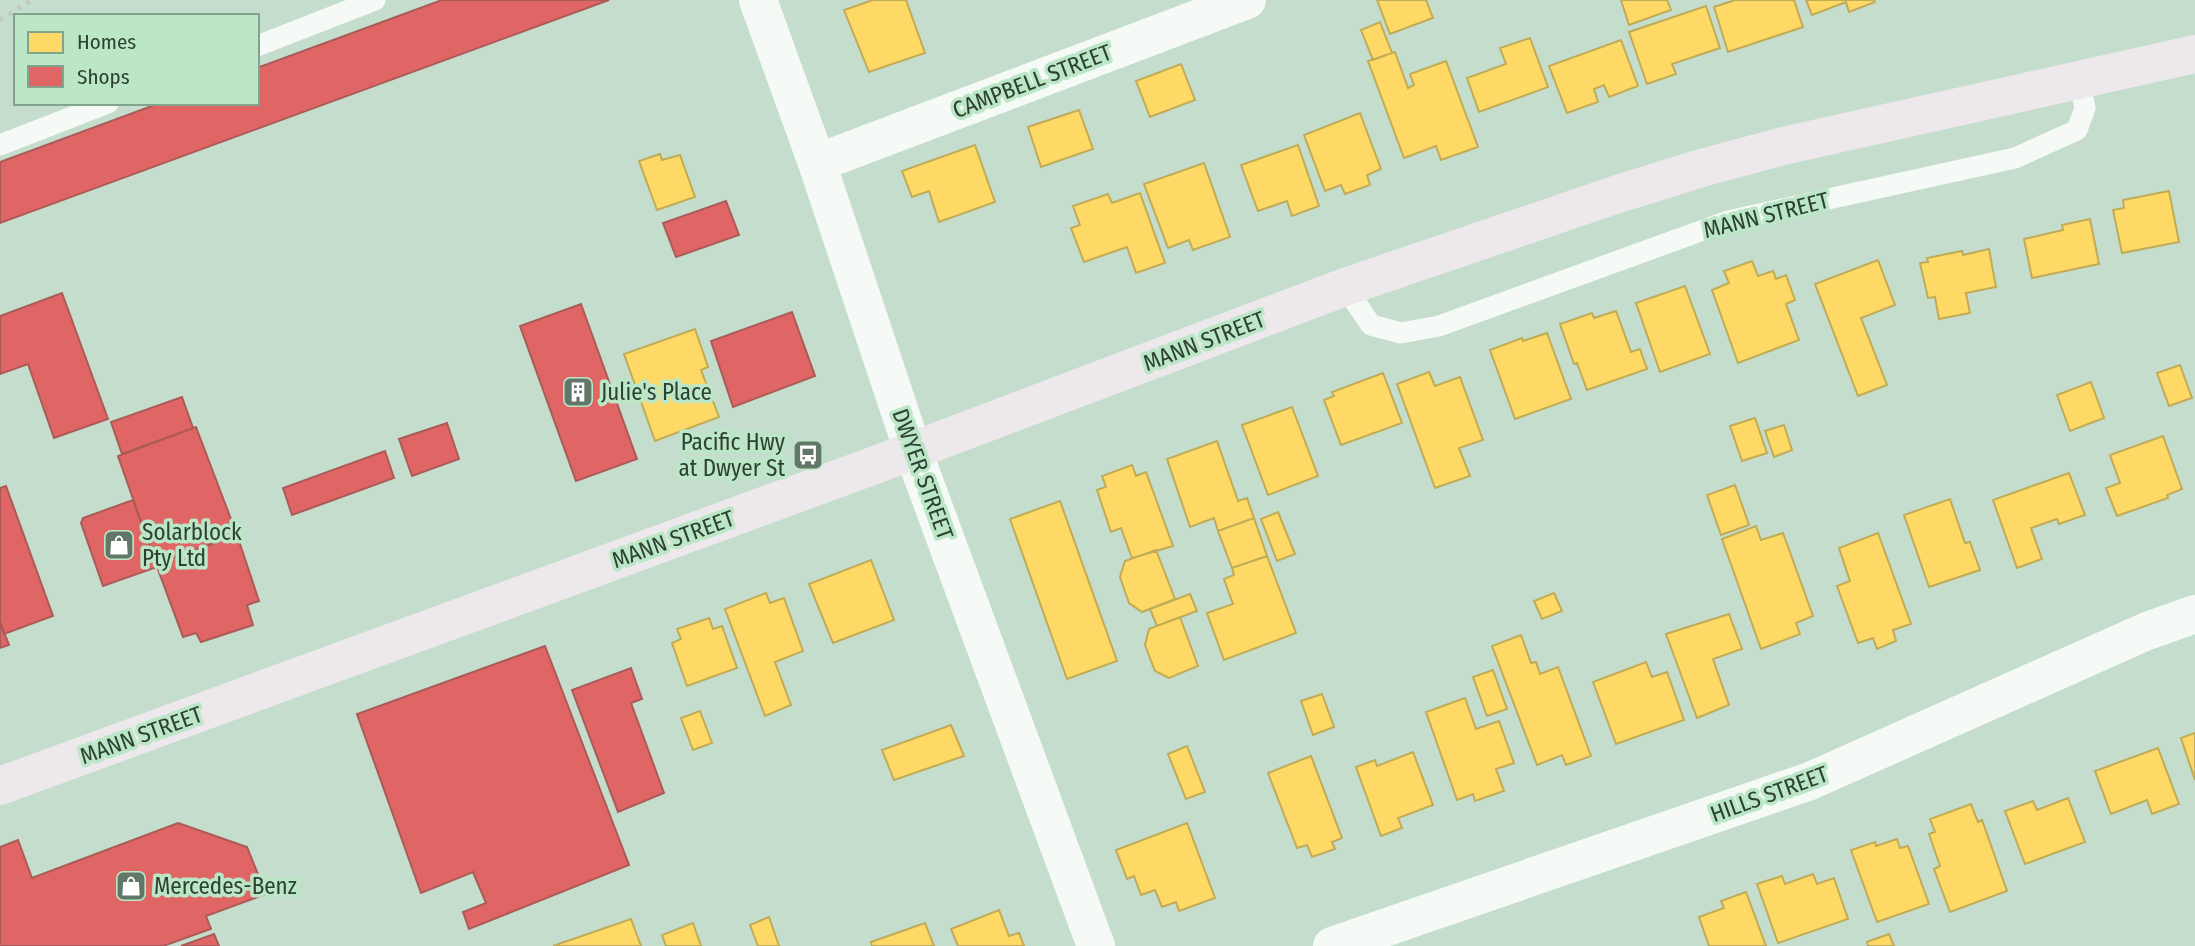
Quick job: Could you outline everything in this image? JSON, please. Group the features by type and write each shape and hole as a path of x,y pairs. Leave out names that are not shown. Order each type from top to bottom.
{"main road":[{"name":"MANN STREET","path":"0,786 913,451 1345,287 1698,169 1783,146 2195,54"}],"street":[{"name":"DWYER STREET","path":"758,0 817,163 913,451 1096,946"},
{"name":"CAMPBELL STREET","path":"817,163 1247,0"},
{"name":"HILLS STREET","path":"1332,946 1810,780 2147,631 2195,614"}],"lane":[{"path":"259,45 375,0"},
{"name":"MANN STREET","path":"1345,287 1371,324 1401,333 1439,326 1728,221 2025,154 2077,130 2085,108 2079,79"},
{"path":"0,145 103,105"}],"building: Homes":[{"path":"873,0 906,0 925,53 869,72 844,10"},
{"path":"1377,0 1426,0 1433,18 1390,34"},
{"path":"1621,0 1667,0 1671,10 1629,25"},
{"path":"1735,0 1794,0 1803,27 1728,52 1714,7"},
{"path":"1806,0 1875,2 1849,12 1846,2 1812,15"},
{"path":"1706,6 1720,48 1672,64 1676,74 1647,84 1629,32"},
{"path":"1380,22 1392,53 1373,60 1361,30"},
{"path":"1530,38 1548,87 1479,112 1467,78 1506,64 1500,48"},
{"path":"1621,40 1638,86 1609,97 1604,85 1594,89 1598,102 1567,113 1549,66"},
{"path":"1395,52 1408,88 1414,85 1410,74 1446,61 1478,147 1441,160 1436,146 1404,158 1368,61"},
{"path":"1181,64 1195,100 1150,117 1136,81"},
{"path":"1079,110 1093,149 1041,167 1028,127"},
{"path":"1360,113 1381,169 1367,175 1370,185 1345,194 1341,185 1325,191 1304,135"},
{"path":"975,145 995,202 939,222 929,191 912,197 902,171"},
{"path":"1298,145 1319,206 1292,216 1287,201 1258,211 1241,165"},
{"path":"660,154 662,160 680,155 695,197 657,210 639,161"},
{"path":"1204,163 1230,237 1193,250 1189,240 1168,248 1144,184"},
{"path":"2169,191 2179,242 2122,253 2113,210 2124,208 2123,200"},
{"path":"1140,193 1165,263 1136,273 1127,247 1084,262 1071,228 1080,225 1073,206 1108,194 1112,203"},
{"path":"2090,219 2099,264 2032,278 2024,239 2063,230 2062,225"},
{"path":"1989,249 1996,287 1966,293 1970,313 1939,319 1935,297 1928,298 1920,263 1928,262 1927,258 1962,251 1963,255"},
{"path":"1878,260 1895,305 1861,318 1887,385 1858,396 1815,284"},
{"path":"1752,261 1758,276 1773,271 1776,279 1786,275 1795,300 1786,304 1799,340 1738,363 1712,290 1729,283 1724,271"},
{"path":"1685,286 1710,354 1660,372 1636,303"},
{"path":"1616,311 1631,352 1640,349 1647,369 1587,390 1577,363 1574,364 1560,324 1592,313 1594,318"},
{"path":"695,329 708,367 701,370 719,417 655,441 624,354"},
{"path":"1547,333 1571,399 1515,419 1490,350 1522,338 1523,341"},
{"path":"2180,365 2192,398 2169,406 2157,373"},
{"path":"1429,372 1435,386 1460,377 1483,440 1459,448 1470,476 1435,488 1397,384"},
{"path":"1383,373 1402,423 1341,445 1324,400 1334,396 1332,392"},
{"path":"2091,382 2104,418 2070,431 2057,395"},
{"path":"1292,407 1318,476 1268,495 1242,425"},
{"path":"1755,418 1767,453 1742,461 1730,426"},
{"path":"1784,425 1792,450 1774,457 1765,431"},
{"path":"2163,436 2182,489 2167,495 2168,498 2117,516 2106,488 2120,483 2110,455"},
{"path":"1217,441 1238,501 1247,498 1254,518 1218,531 1214,518 1190,527 1167,459"},
{"path":"1132,465 1136,476 1146,472 1173,546 1132,558 1121,528 1111,532 1097,490 1106,487 1102,476"},
{"path":"2069,473 2085,515 2059,524 2057,519 2031,528 2042,559 2017,568 1993,500"},
{"path":"1735,485 1749,525 1721,535 1707,495"},
{"path":"1950,499 1965,543 1970,542 1980,570 1929,587 1904,515"},
{"path":"1060,501 1117,661 1067,679 1010,519"},
{"path":"1278,512 1295,554 1277,561 1261,519"},
{"path":"1254,518 1267,556 1232,568 1218,531"},
{"path":"1756,526 1761,540 1783,533 1813,616 1796,623 1800,634 1761,649 1722,539"},
{"path":"1878,533 1911,624 1893,630 1896,641 1877,649 1873,638 1858,643 1837,586 1850,581 1839,548"},
{"path":"1156,550 1175,599 1142,612 1129,603 1120,577 1125,561"},
{"path":"1267,556 1296,633 1224,660 1207,613 1233,604 1224,579 1234,575 1232,568"},
{"path":"871,560 894,620 833,643 809,584"},
{"path":"766,593 770,603 784,598 803,651 775,662 791,705 765,716 725,609"},
{"path":"1554,593 1562,611 1542,619 1534,601"},
{"path":"1190,594 1197,611 1157,626 1150,609"},
{"path":"1729,614 1742,649 1713,659 1729,705 1697,718 1666,634"},
{"path":"1180,617 1198,666 1169,678 1155,671 1145,645 1149,629"},
{"path":"709,618 713,629 722,626 737,668 687,686 672,643 681,639 677,629"},
{"path":"1521,635 1531,663 1536,662 1540,674 1558,667 1591,756 1566,765 1562,755 1537,765 1492,646"},
{"path":"1646,662 1652,677 1667,672 1684,720 1616,744 1593,682"},
{"path":"1493,670 1507,709 1487,716 1473,677"},
{"path":"1322,694 1334,727 1313,735 1301,701"},
{"path":"1465,698 1476,729 1499,721 1514,763 1496,769 1504,791 1475,801 1473,794 1457,800 1426,712"},
{"path":"700,711 712,743 693,750 681,718"},
{"path":"951,725 964,756 894,780 882,750"},
{"path":"2195,733 2195,780 2181,738"},
{"path":"1187,746 1205,792 1186,799 1168,754"},
{"path":"2158,748 2179,804 2152,814 2147,800 2111,814 2095,771"},
{"path":"1413,752 1433,805 1398,818 1402,828 1381,836 1356,767 1375,760 1377,766"},
{"path":"1311,756 1342,838 1332,842 1335,849 1312,857 1307,845 1297,848 1268,773"},
{"path":"2068,798 2085,842 2025,864 2005,811 2033,801 2037,810"},
{"path":"1971,804 1978,822 1982,820 2007,891 1950,912 1934,869 1940,866 1929,834 1935,832 1930,819"},
{"path":"1187,823 1215,898 1179,911 1176,902 1162,907 1155,890 1141,895 1134,876 1127,879 1116,850"},
{"path":"1897,839 1900,848 1908,846 1929,904 1877,922 1851,850 1875,842 1876,846"},
{"path":"1813,874 1817,884 1834,878 1848,919 1778,943 1757,884 1782,876 1785,884"},
{"path":"1746,892 1766,946 1709,946 1699,917 1724,908 1721,901"},
{"path":"999,910 1009,936 1019,933 1024,946 958,946 951,929"},
{"path":"769,917 779,946 758,946 750,925"},
{"path":"631,919 641,946 553,946"},
{"path":"693,923 701,946 666,946 662,935"},
{"path":"925,923 934,946 872,946 871,942"},
{"path":"1889,934 1894,946 1868,946 1867,942"}],"building: Shops":[{"path":"442,0 609,0 0,223 0,162 155,105 259,105 259,67"},
{"path":"726,201 739,235 676,257 663,223"},
{"path":"62,293 108,419 54,438 28,364 0,374 0,316"},
{"name":"Julie's Place","path":"581,304 637,459 576,481 520,326"},
{"path":"792,312 815,376 733,407 711,341"},
{"path":"182,397 193,428 122,454 111,422"},
{"path":"447,423 459,459 412,476 399,439"},
{"path":"196,427 237,535 156,564 118,456"},
{"path":"385,451 394,478 292,515 283,488"},
{"path":"6,486 53,616 4,634 0,621 0,488"},
{"name":"Solarblock Pty Ltd","path":"133,500 157,567 103,586 81,523 83,518"},
{"path":"237,535 259,601 247,605 253,625 201,642 196,633 183,637 156,564"},
{"path":"0,622 9,645 0,648"},
{"path":"545,646 629,865 469,929 463,912 486,903 473,872 421,893 357,714"},
{"path":"631,668 642,699 631,703 664,793 618,812 572,690"},
{"name":"Mercedes-Benz","path":"178,823 247,847 266,894 206,916 211,929 163,946 0,946 0,847 18,840 32,878"},
{"path":"214,934 219,946 181,946"}],"railway":[{"path":"0,20 32,0"}],"place":[{"name":"Julie's Place","path":"578,392"},
{"name":"Pacific Hwy at Dwyer St","path":"808,455"},
{"name":"Solarblock Pty Ltd","path":"119,545"},
{"name":"Mercedes-Benz","path":"131,886"}]}
